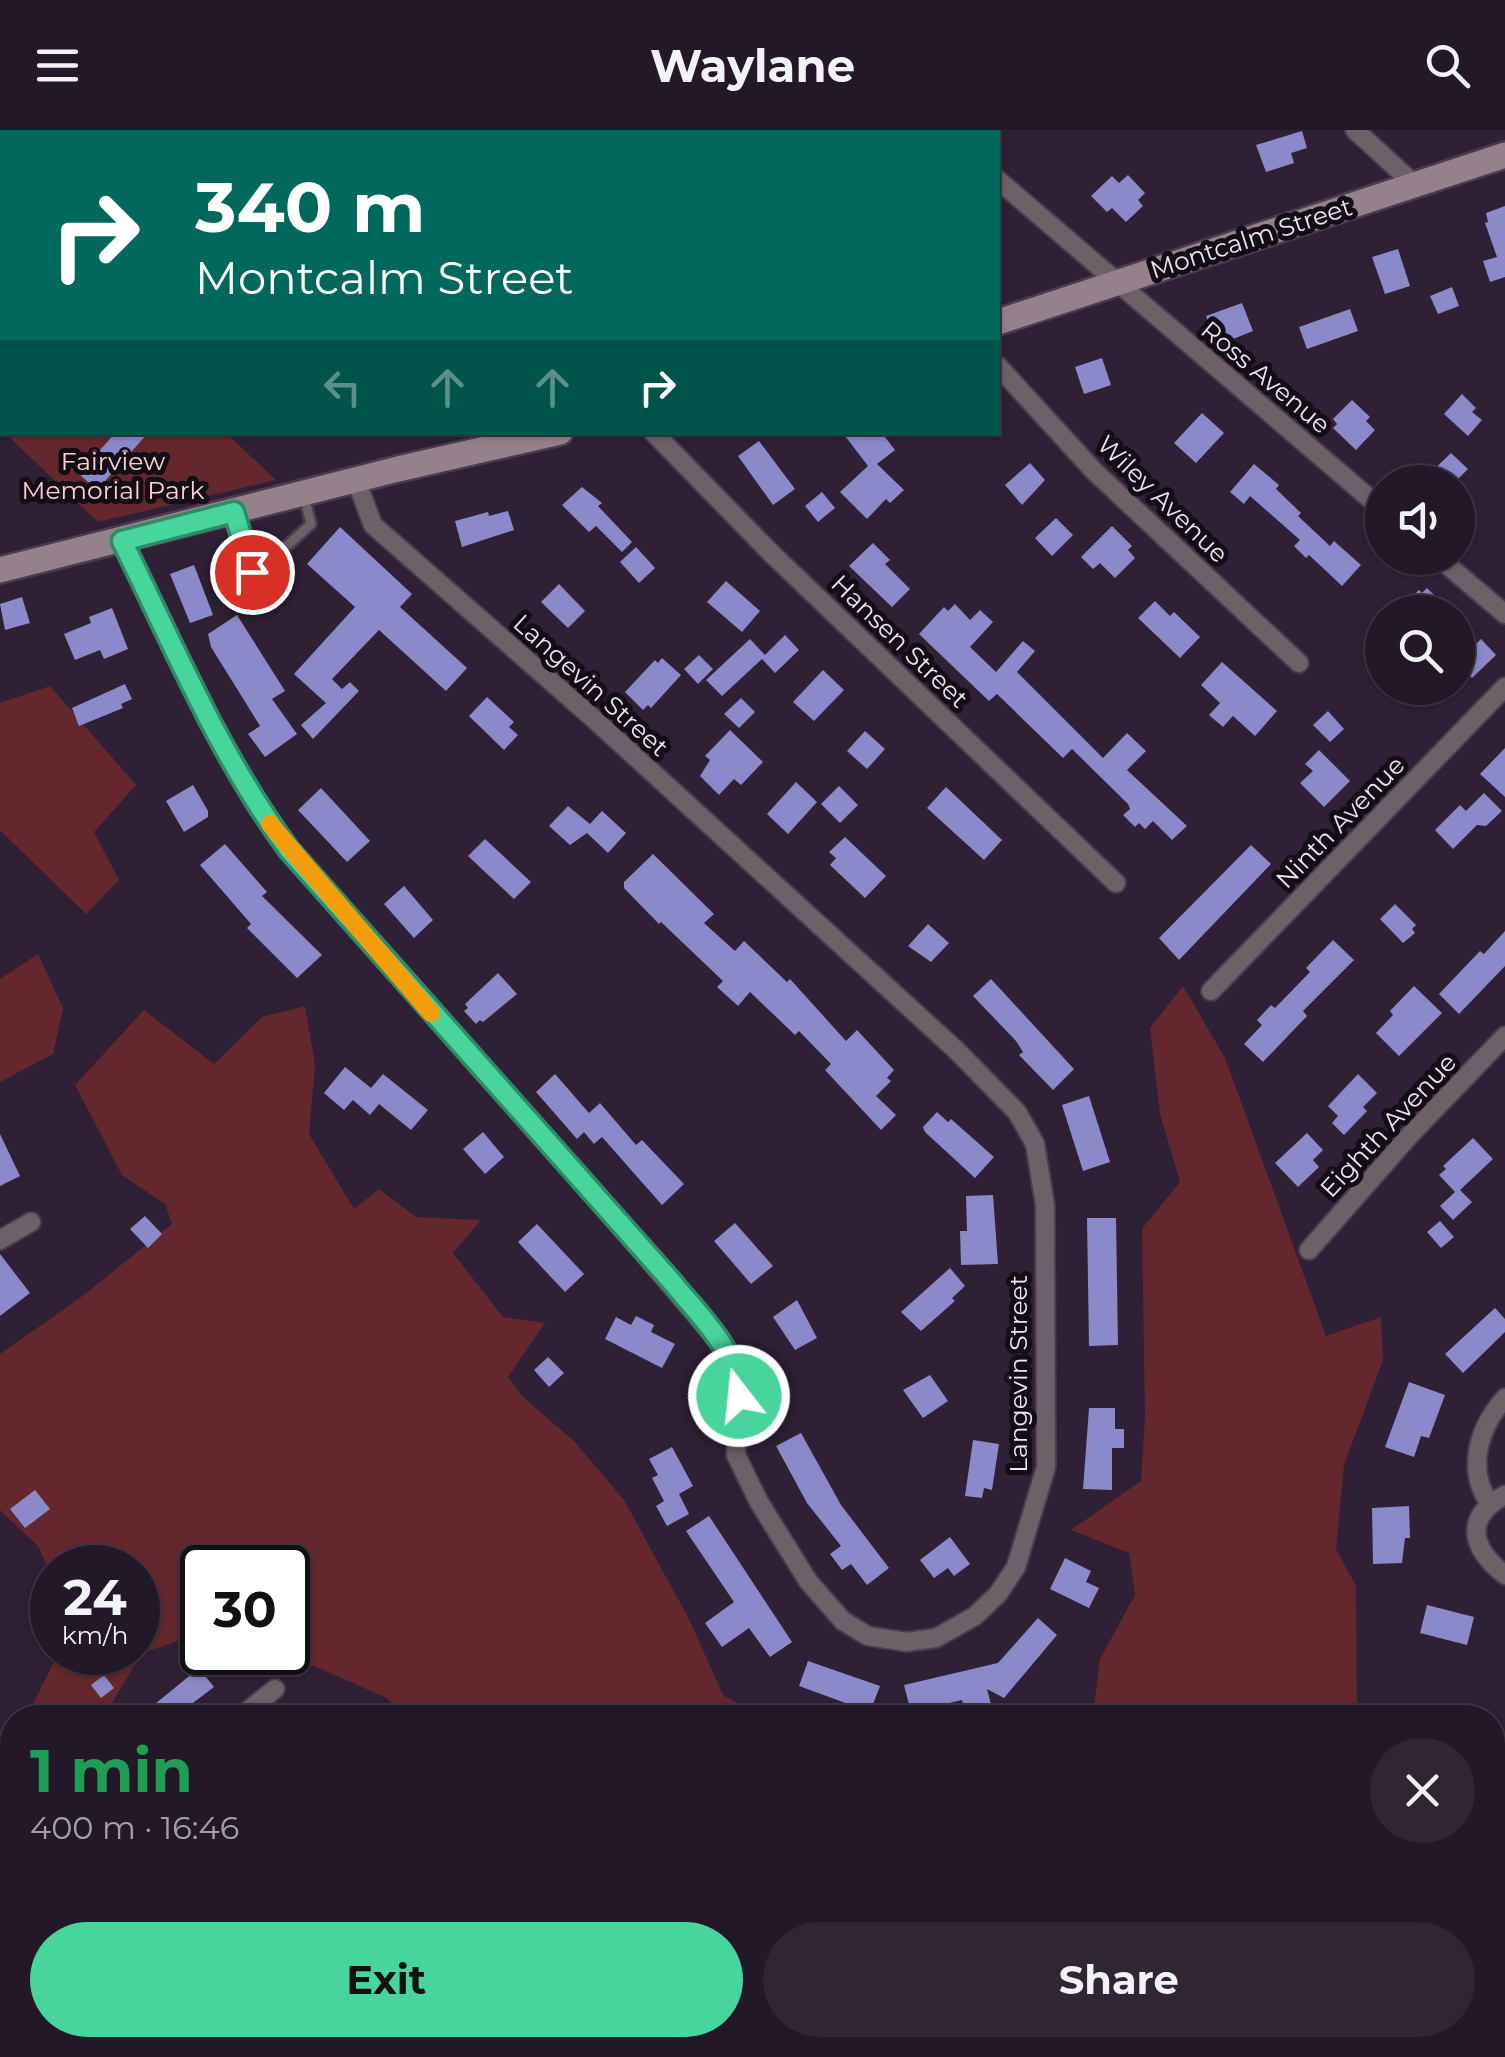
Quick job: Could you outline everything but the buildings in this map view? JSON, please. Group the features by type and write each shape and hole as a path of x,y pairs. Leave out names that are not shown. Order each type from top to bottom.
{"main road":[{"name":"Montcalm Street","path":"1000,321 1505,155"},
{"path":"0,570 547,435"}],"street":[{"path":"1355,130 1415,184"},
{"name":"Ross Avenue","path":"1000,182 1365,494"},
{"name":"Wiley Avenue","path":"1000,368 1094,471 1299,663"},
{"name":"Hansen Street","path":"655,435 771,552 1116,883"},
{"name":"Langevin Street","path":"122,541 217,736 255,804 289,850 469,1056 538,1128 728,1352 738,1380 736,1455 759,1502 808,1581 843,1621 868,1636 906,1642 936,1638 975,1616 998,1594 1016,1567 1046,1466 1045,1204 1035,1144 1017,1112 956,1050 601,725 373,525 356,480"},
{"path":"1460,575 1505,614"},
{"name":"Ninth Avenue","path":"1211,991 1505,687"},
{"name":"Eighth Avenue","path":"1308,1250 1505,1036"},
{"path":"0,1240 32,1222"},
{"path":"1505,1398 1477,1446 1476,1476 1497,1500 1476,1524 1479,1548 1505,1575"},
{"path":"255,1705 275,1689"}],"lane":[{"path":"234,512 252,572 256,574 311,524 303,494"}],"green space":[{"name":"Fairview Memorial Park","path":"7,435 228,435 276,480 98,522"},
{"path":"50,686 136,785 94,832 119,880 86,914 0,830 0,703"},
{"path":"38,954 63,1008 53,1054 0,1082 0,979"},
{"path":"1183,986 1225,1058 1326,1336 1381,1317 1383,1360 1344,1465 1336,1549 1356,1586 1357,1705 1094,1705 1100,1659 1135,1595 1129,1553 1071,1530 1141,1481 1145,1416 1142,1229 1180,1182 1160,1114 1150,1028"},
{"path":"305,1006 315,1065 309,1134 354,1209 379,1189 416,1217 481,1220 453,1253 503,1317 545,1323 508,1377 523,1397 574,1441 624,1500 689,1619 723,1695 741,1705 392,1705 387,1698 310,1664 310,1545 180,1545 180,1640 160,1647 160,1545 37,1545 0,1510 0,1354 80,1298 172,1224 165,1204 122,1175 75,1085 144,1010 214,1064 262,1017"},
{"path":"47,1675 129,1675 111,1705 33,1705"}],"slow traffic":[{"path":"270,824 431,1013"}],"route":[{"path":"252,572 234,512 122,541 217,736 255,804 289,850 672,1282 728,1352 736,1366 739,1396"}]}
